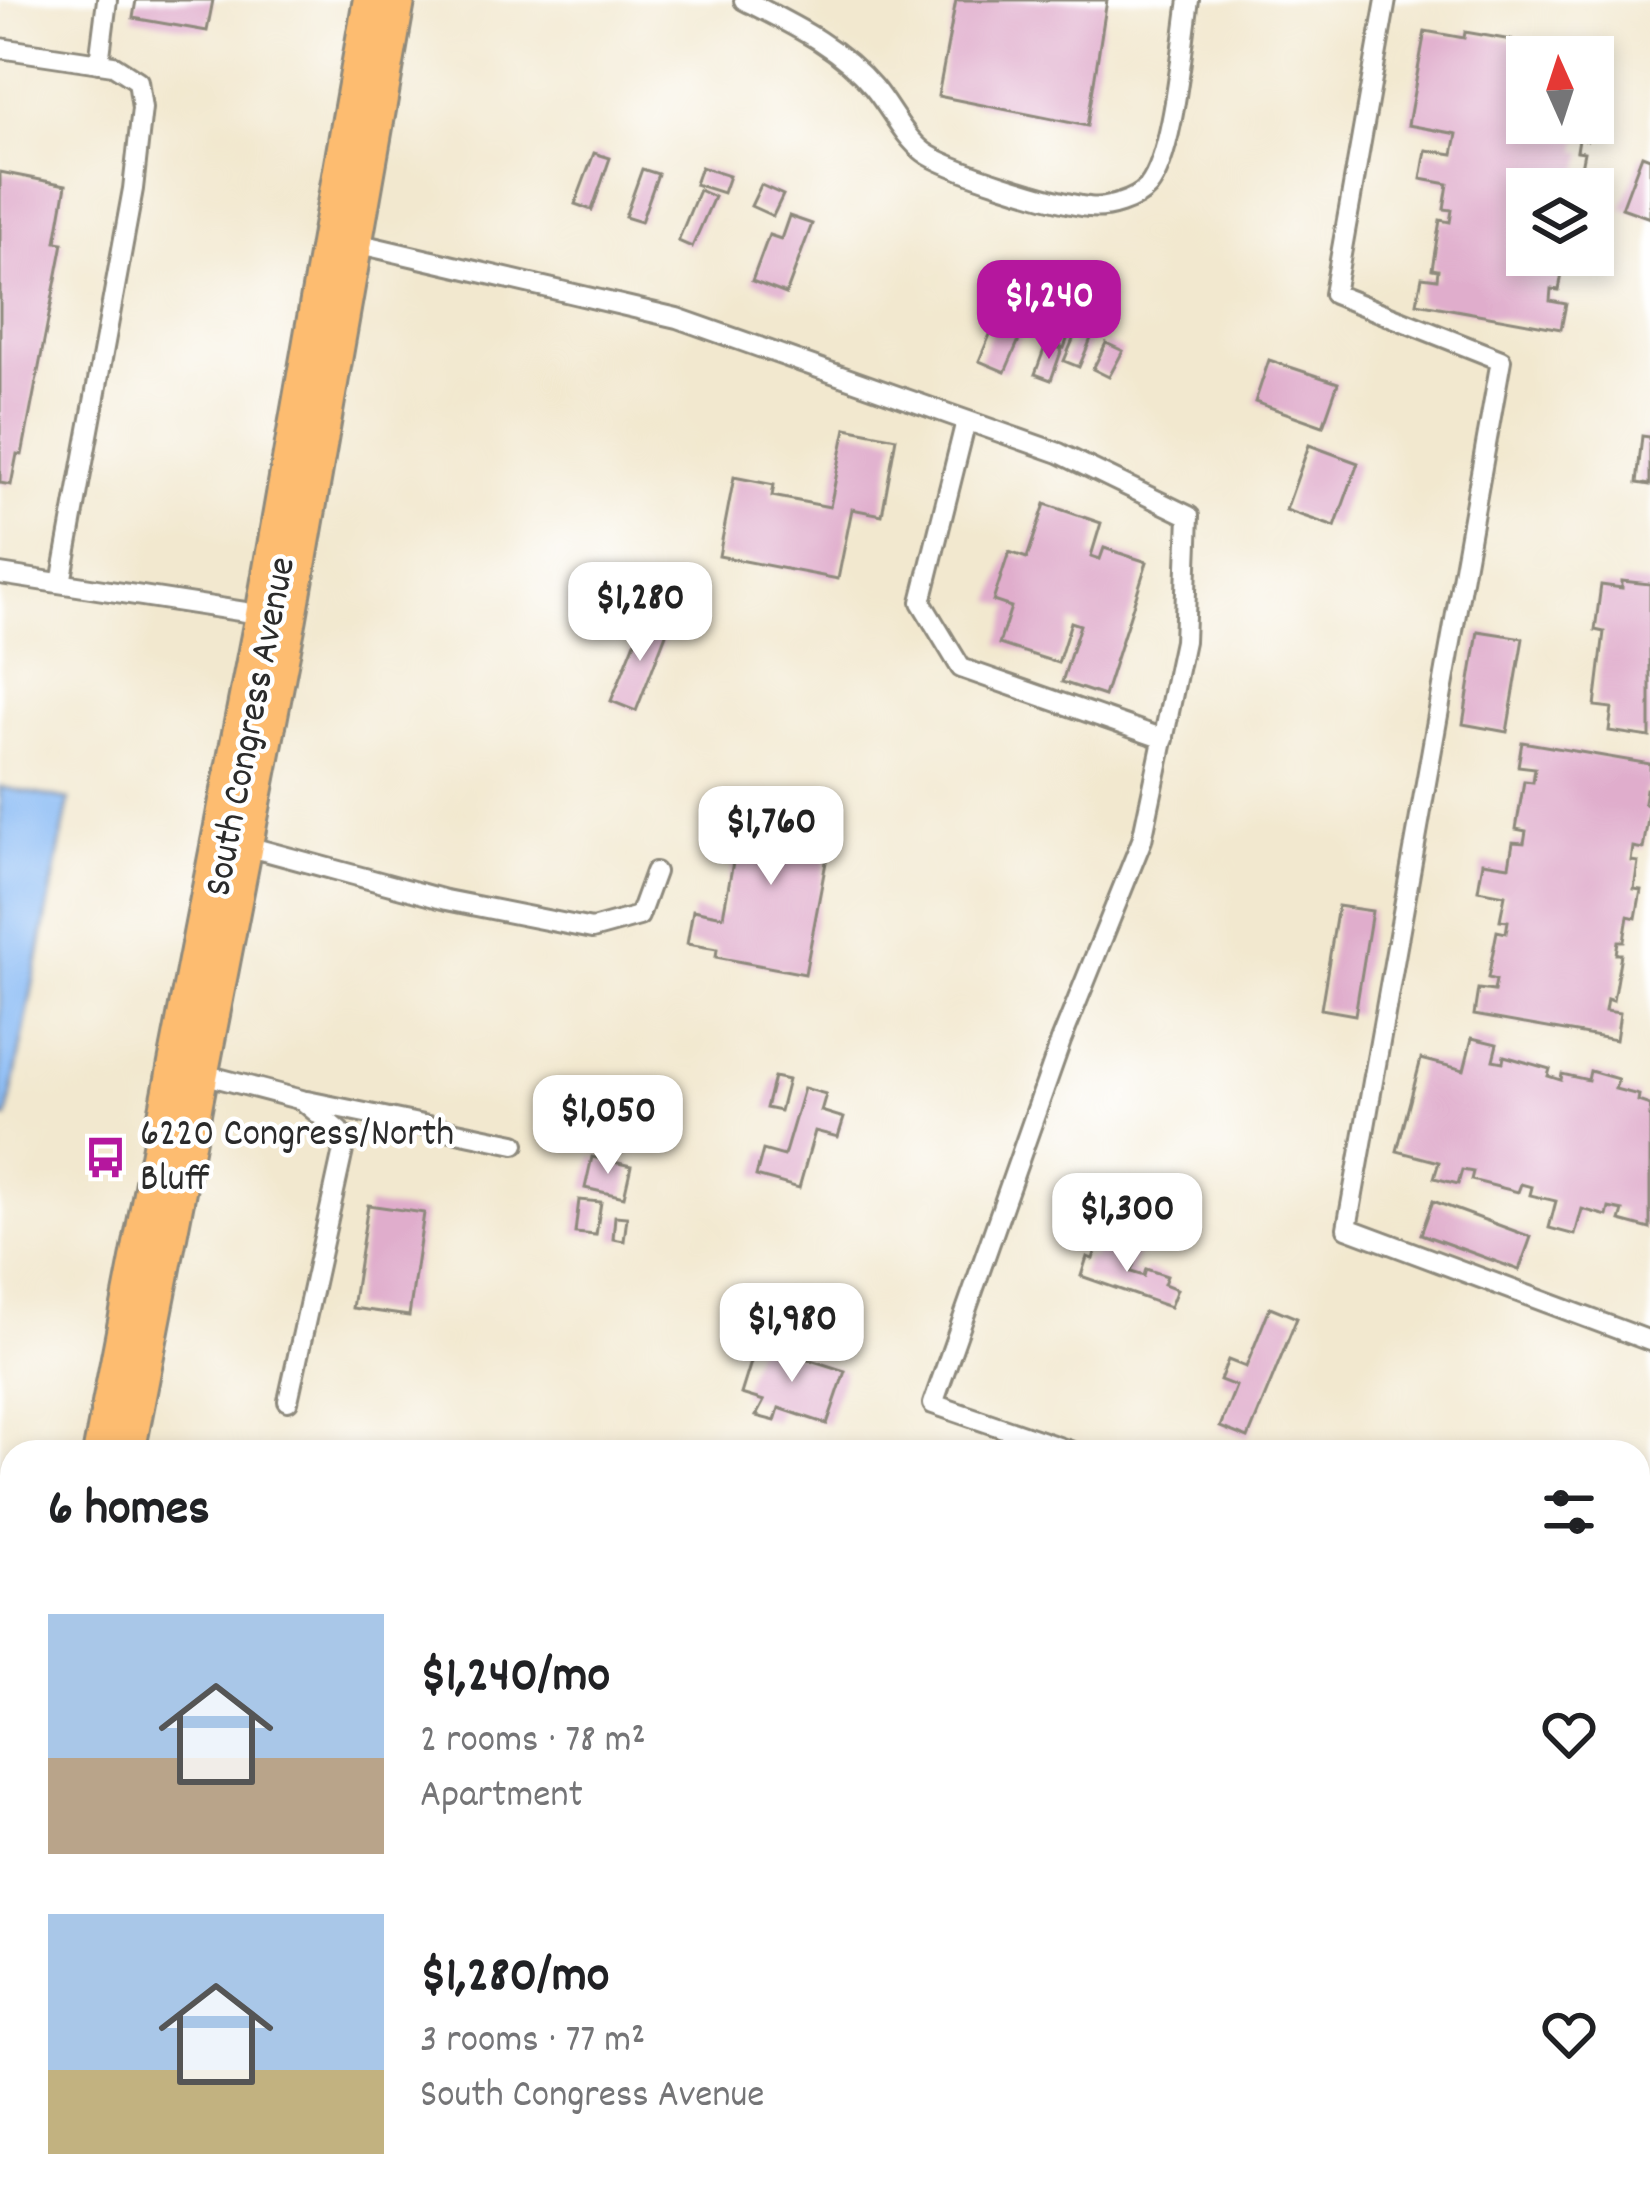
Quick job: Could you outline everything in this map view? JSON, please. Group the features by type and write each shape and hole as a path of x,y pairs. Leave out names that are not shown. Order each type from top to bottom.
{"main road":[{"name":"South Congress Avenue","path":"119,1424 275,616 384,0"}],"lane":[{"path":"99,64 107,0"},
{"path":"744,0 820,40 848,61 920,149 946,166 1091,208 1146,191 1163,161 1190,0"},
{"path":"1386,0 1334,294 1501,360 1347,1228 1650,1341"},
{"path":"0,48 113,65 138,81 142,108 133,189 61,583"},
{"path":"342,240 677,319 1059,453 1190,516 1184,641 1142,840 1060,1041 933,1404 1038,1440"},
{"path":"966,421 921,602 961,668 1163,739"},
{"path":"0,574 275,616"},
{"path":"232,842 446,900 592,929 639,916 656,872"},
{"path":"185,1070 302,1100 515,1144"},
{"path":"288,1401 346,1137 302,1100"}],"water":[{"path":"0,787 69,800 7,1118 0,1117"}],"building":[{"path":"136,0 213,0 207,31 133,18"},
{"path":"956,0 1107,0 1087,126 938,96"},
{"path":"1425,31 1506,39 1506,144 1578,144 1577,151 1584,152 1581,168 1506,168 1506,276 1561,276 1559,290 1551,289 1550,301 1566,304 1561,329 1417,303 1422,277 1437,279 1438,270 1432,269 1440,220 1450,222 1452,210 1444,209 1448,184 1421,179 1426,150 1453,154 1457,134 1408,125"},
{"path":"594,153 610,158 592,210 575,204"},
{"path":"1642,155 1650,158 1650,218 1622,208"},
{"path":"701,167 729,176 723,193 695,184"},
{"path":"642,169 658,174 641,222 625,217"},
{"path":"0,172 66,185 56,242 63,243 22,455 17,454 11,485 0,483"},
{"path":"761,185 783,195 773,216 751,206"},
{"path":"699,190 714,197 692,247 678,241"},
{"path":"789,216 812,224 786,294 752,281 769,235 781,239"},
{"path":"995,281 1011,288 1014,281 1040,292 1005,372 979,361 1004,301 989,294"},
{"path":"1058,321 1072,326 1064,348 1049,342"},
{"path":"1077,330 1092,336 1079,367 1064,361"},
{"path":"1106,343 1123,351 1109,377 1093,369"},
{"path":"1046,344 1062,349 1051,380 1035,374"},
{"path":"1269,360 1338,383 1323,426 1255,402"},
{"path":"846,428 896,438 882,515 852,509 838,579 719,556 734,477 774,485 772,496 830,507"},
{"path":"1642,436 1650,437 1650,485 1637,483"},
{"path":"1309,445 1358,463 1335,527 1286,510"},
{"path":"1045,504 1101,523 1091,556 1100,559 1104,548 1147,562 1104,696 1062,682 1080,625 1071,622 1058,663 999,644 1011,607 993,601 1009,552 1027,558"},
{"path":"1622,581 1650,584 1650,737 1609,731 1612,708 1595,706 1604,632 1595,630 1601,585 1622,588"},
{"path":"645,617 669,626 636,711 611,701"},
{"path":"1478,631 1523,638 1507,732 1463,724"},
{"path":"1522,742 1650,764 1643,849 1633,847 1631,861 1638,862 1634,889 1641,890 1636,918 1628,916 1624,941 1618,941 1616,954 1621,954 1613,1001 1607,999 1605,1011 1620,1013 1616,1040 1474,1015 1478,989 1494,991 1496,980 1488,978 1497,931 1506,933 1508,921 1500,920 1505,895 1478,890 1483,862 1509,866 1513,842 1524,843 1526,831 1516,829 1524,781 1533,782 1535,768 1518,766"},
{"path":"745,797 835,814 805,974 716,957 717,949 687,944 693,910 723,916"},
{"path":"1338,906 1372,911 1355,1015 1321,1009"},
{"path":"1472,1038 1497,1044 1493,1060 1503,1062 1504,1056 1550,1069 1548,1076 1561,1080 1562,1074 1588,1080 1590,1071 1618,1079 1615,1089 1639,1095 1638,1101 1650,1105 1650,1229 1620,1221 1623,1211 1609,1208 1607,1216 1582,1209 1575,1235 1549,1228 1556,1201 1530,1195 1532,1187 1521,1184 1518,1192 1471,1180 1473,1172 1462,1170 1458,1184 1434,1178 1439,1162 1397,1151 1421,1059 1464,1070"},
{"path":"774,1077 788,1080 780,1111 766,1108"},
{"path":"804,1088 826,1094 821,1111 844,1118 838,1137 815,1131 799,1188 756,1176 763,1150 784,1156"},
{"path":"592,1157 631,1166 624,1197 585,1188"},
{"path":"579,1200 601,1202 596,1235 575,1233"},
{"path":"1433,1201 1531,1237 1519,1270 1421,1234"},
{"path":"368,1205 424,1213 409,1316 352,1308"},
{"path":"615,1216 627,1217 624,1241 613,1239"},
{"path":"1099,1240 1137,1254 1131,1272 1144,1276 1146,1269 1167,1276 1164,1284 1177,1289 1170,1307 1081,1276"},
{"path":"1270,1307 1297,1318 1248,1438 1220,1427 1236,1386 1220,1380 1228,1360 1246,1367"},
{"path":"757,1343 845,1371 827,1424 779,1408 775,1421 756,1416 764,1401 741,1394"}],"place":[{"name":"6220 Congress/North Bluff","path":"106,1158"}]}
